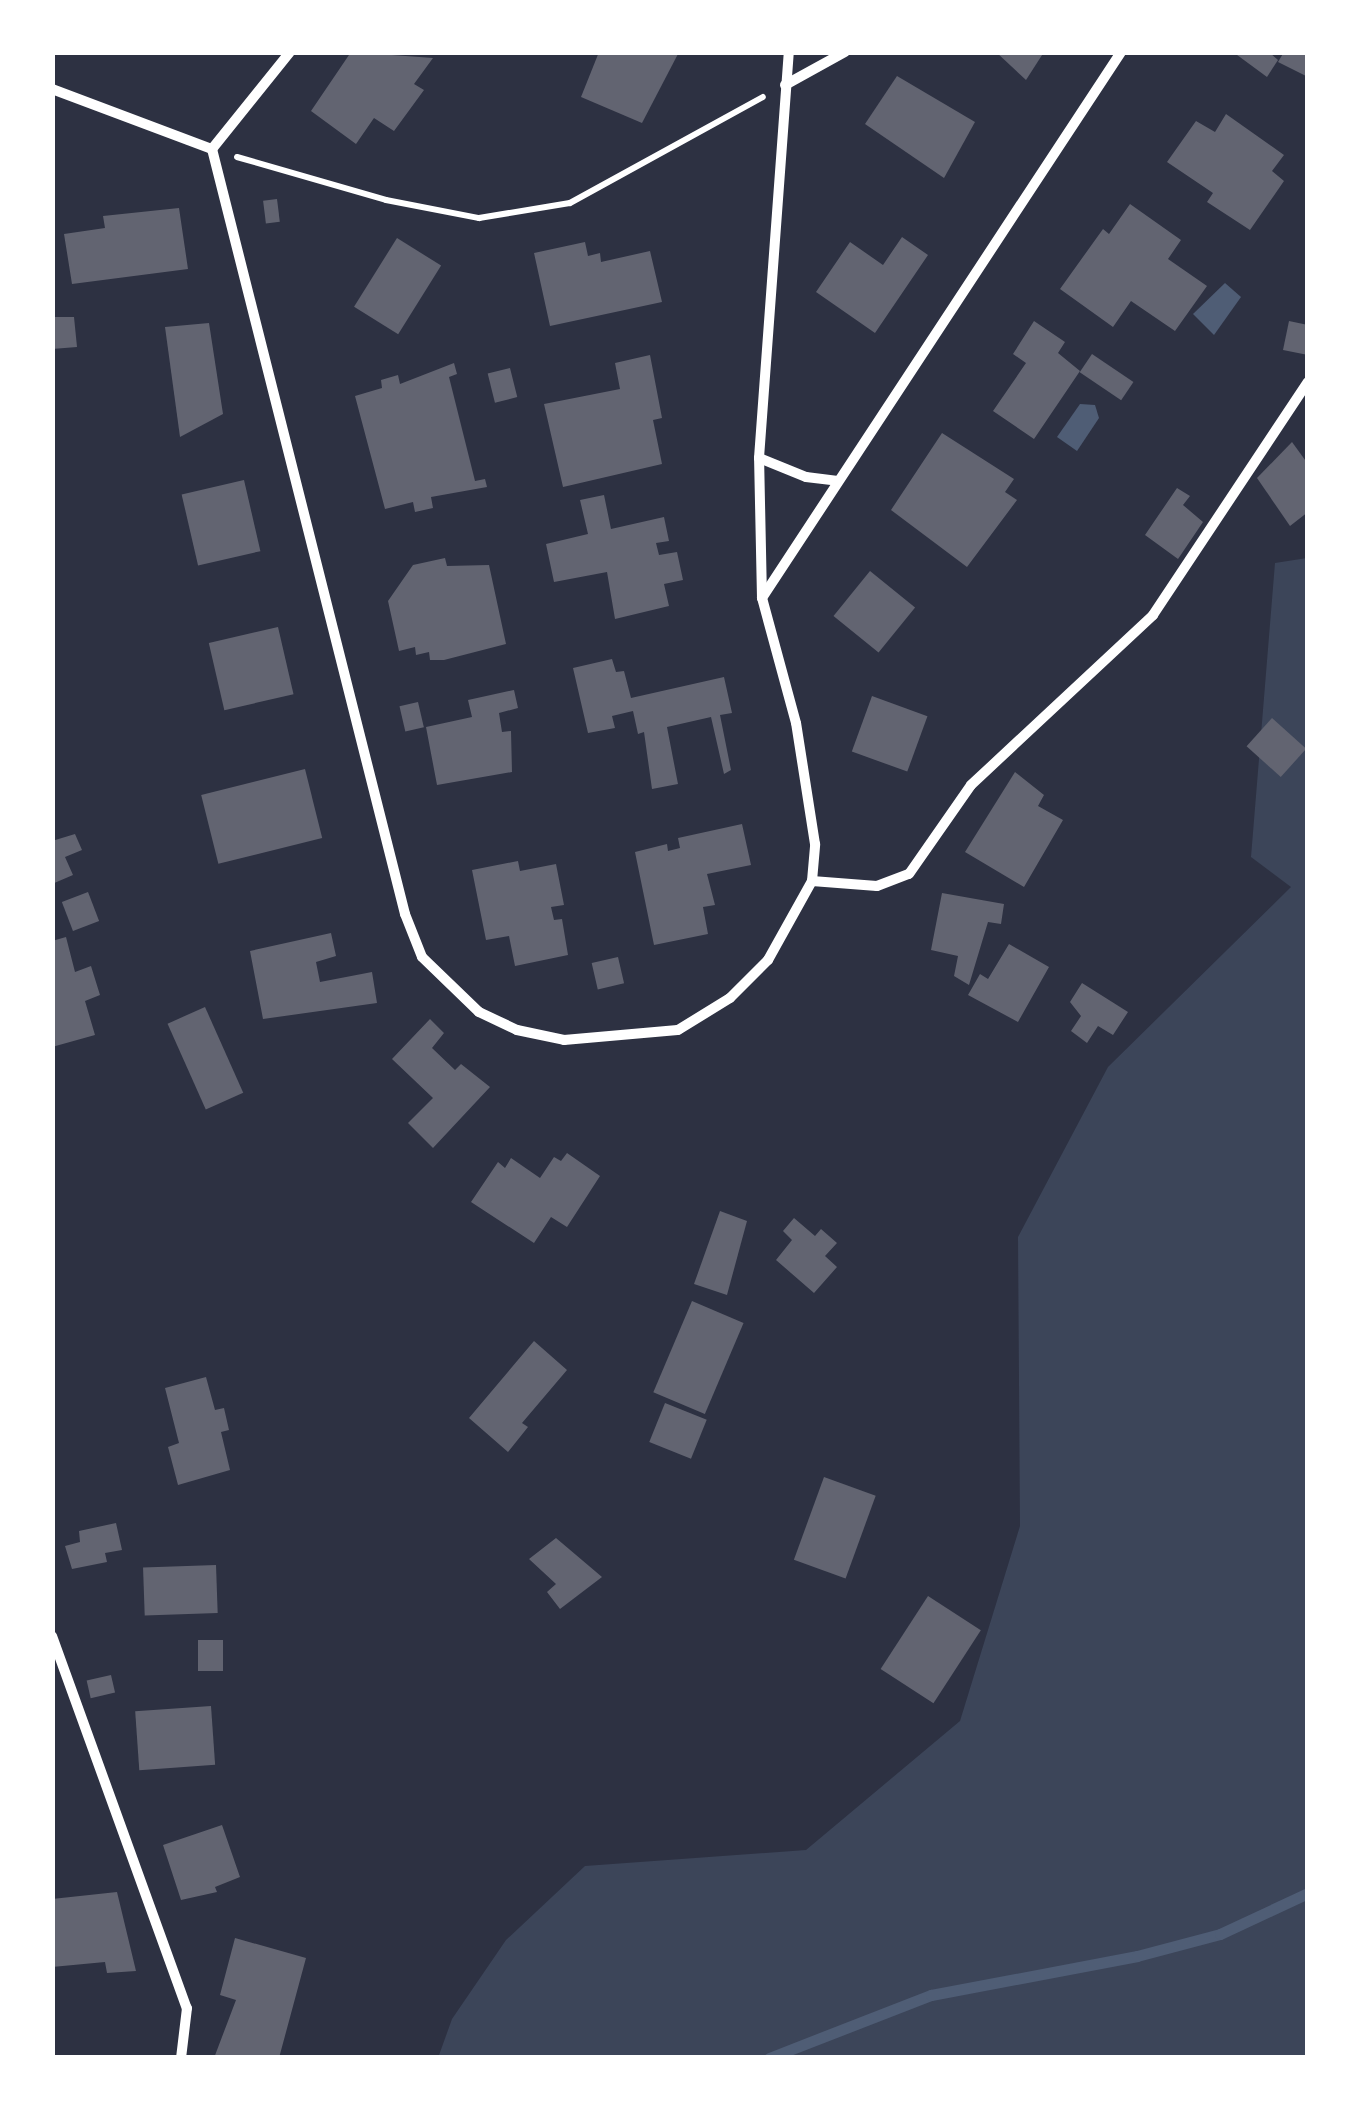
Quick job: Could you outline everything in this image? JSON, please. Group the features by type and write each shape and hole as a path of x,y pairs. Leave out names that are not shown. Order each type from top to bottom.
{"street":[{"path":"212,149 290,52"},
{"path":"212,149 405,914 422,957 479,1012 518,1030 564,1040 678,1030 730,998 768,960 812,881 815,844 796,723 762,598 760,458 789,52"},
{"path":"785,85 846,52"},
{"path":"762,598 1120,52"},
{"path":"52,89 212,149"},
{"path":"812,881 877,886 909,874 971,784 1153,615 1308,382"},
{"path":"760,458 806,478 838,481"},
{"path":"52,1636 186,2008 181,2058"}],"path":[{"path":"212,149 386,200 479,218 570,203 785,85"}],"shaded area":[{"path":"1225,283 1241,297 1214,335 1193,314"},
{"path":"1080,404 1095,405 1099,418 1077,451 1057,437"},
{"path":"1307,558 1307,2057 438,2058 452,2019 506,1940 585,1866 806,1850 960,1721 1020,1526 1018,1237 1108,1067 1291,887 1251,857 1275,563"}],"building":[{"path":"351,52 433,58 414,84 424,90 394,131 374,118 356,144 311,111"},
{"path":"599,52 679,52 642,123 581,97"},
{"path":"996,52 1044,52 1026,80"},
{"path":"1233,52 1269,52 1278,60 1267,77"},
{"path":"1284,52 1308,52 1308,77 1278,62"},
{"path":"897,76 975,122 944,178 865,124"},
{"path":"1226,114 1284,155 1272,171 1284,181 1250,230 1207,202 1213,193 1167,162 1196,121 1215,132"},
{"path":"277,199 280,222 266,224 263,201"},
{"path":"1130,204 1181,240 1168,259 1207,286 1175,331 1131,301 1113,327 1060,289 1103,229 1109,234"},
{"path":"179,208 188,269 72,284 64,234 105,228 103,216"},
{"path":"902,237 928,255 875,333 816,292 850,242 883,265"},
{"path":"397,238 441,266 398,334 354,307"},
{"path":"585,242 588,256 600,253 601,262 650,251 662,302 550,326 534,253"},
{"path":"52,317 74,317 77,347 52,349"},
{"path":"1034,321 1065,342 1058,353 1080,371 1034,439 993,411 1026,363 1013,354"},
{"path":"1289,321 1308,325 1308,355 1283,350"},
{"path":"209,323 223,414 180,437 165,327"},
{"path":"1092,354 1133,382 1121,400 1080,372"},
{"path":"650,355 662,418 653,420 662,464 563,487 544,404 620,389 615,363"},
{"path":"454,363 457,374 449,377 475,481 485,479 487,487 431,497 433,508 415,512 413,502 385,509 355,396 382,388 381,380 398,375 400,384"},
{"path":"510,368 517,397 495,403 488,374"},
{"path":"942,433 1014,479 1005,492 1017,500 967,567 891,510"},
{"path":"1292,442 1308,464 1308,512 1290,526 1257,478"},
{"path":"244,480 260,551 198,566 182,494"},
{"path":"1177,488 1190,496 1183,505 1203,522 1178,559 1145,535"},
{"path":"604,495 611,529 664,517 669,541 656,543 659,555 677,552 683,580 664,584 669,606 615,619 607,572 554,582 546,544 588,534 580,500"},
{"path":"445,558 447,566 489,565 506,644 444,660 430,660 429,652 416,655 415,647 399,651 388,601 413,565"},
{"path":"870,571 915,608 879,653 833,616"},
{"path":"278,627 294,694 224,710 209,643"},
{"path":"612,659 616,672 624,671 631,698 724,677 732,713 720,715 731,770 724,774 711,717 667,727 678,784 652,789 644,732 638,734 633,711 612,716 615,728 588,733 573,668"},
{"path":"514,690 518,708 499,713 502,732 511,731 512,772 437,785 426,727 472,717 468,700"},
{"path":"872,696 927,716 907,772 852,751"},
{"path":"418,702 424,727 405,732 399,706"},
{"path":"1272,718 1306,749 1281,777 1247,746"},
{"path":"305,769 322,838 218,864 201,795"},
{"path":"1015,772 1044,795 1038,806 1063,820 1024,887 965,852"},
{"path":"742,824 751,865 707,874 715,905 703,907 708,934 654,945 635,852 667,844 668,851 680,848 678,838"},
{"path":"75,834 82,850 65,857 73,875 52,884 52,841"},
{"path":"518,861 520,871 556,864 564,905 551,907 554,920 562,919 568,955 515,966 509,936 486,940 472,870"},
{"path":"88,892 99,921 73,931 62,902"},
{"path":"942,893 1004,904 1001,924 988,922 969,985 954,976 958,956 931,950"},
{"path":"331,933 336,956 316,962 320,982 372,972 377,1003 263,1019 250,951"},
{"path":"66,937 75,972 91,966 100,995 85,1001 95,1035 52,1047 52,941"},
{"path":"1009,944 1049,967 1018,1022 968,995 980,974 988,979"},
{"path":"618,957 624,983 598,989 592,963"},
{"path":"1082,983 1128,1012 1113,1035 1098,1026 1087,1043 1071,1031 1081,1016 1070,1002"},
{"path":"205,1007 243,1093 206,1110 168,1024"},
{"path":"430,1019 444,1033 432,1048 455,1070 461,1064 490,1087 433,1148 408,1123 433,1098 392,1059"},
{"path":"567,1153 600,1176 567,1227 551,1217 534,1243 471,1202 498,1162 505,1168 511,1158 540,1178 554,1157 561,1161"},
{"path":"720,1211 747,1221 727,1295 694,1284"},
{"path":"794,1218 815,1236 821,1229 837,1243 825,1256 837,1267 814,1293 776,1260 792,1240 783,1231"},
{"path":"692,1301 744,1323 705,1414 653,1392"},
{"path":"534,1341 567,1370 522,1423 528,1427 508,1452 469,1418"},
{"path":"206,1377 215,1410 224,1408 229,1430 221,1432 230,1470 178,1485 168,1447 179,1443 165,1388"},
{"path":"665,1403 707,1420 691,1459 649,1442"},
{"path":"824,1477 876,1496 846,1579 794,1560"},
{"path":"116,1523 122,1550 105,1553 107,1562 72,1569 65,1546 80,1542 79,1531"},
{"path":"556,1538 602,1577 560,1609 547,1592 556,1584 529,1559"},
{"path":"216,1565 218,1613 145,1616 143,1568"},
{"path":"928,1596 981,1630 933,1703 881,1669"},
{"path":"198,1640 223,1640 223,1671 198,1671"},
{"path":"111,1675 115,1693 91,1698 87,1681"},
{"path":"211,1706 215,1765 139,1770 135,1711"},
{"path":"222,1825 240,1877 215,1887 217,1892 181,1900 163,1845"},
{"path":"117,1892 136,1971 107,1973 105,1962 52,1967 52,1899"},
{"path":"235,1938 306,1958 279,2058 214,2058 236,2000 220,1995"}],"waterway":[{"path":"769,2058 931,1995 1137,1956 1220,1934 1308,1893"}]}
